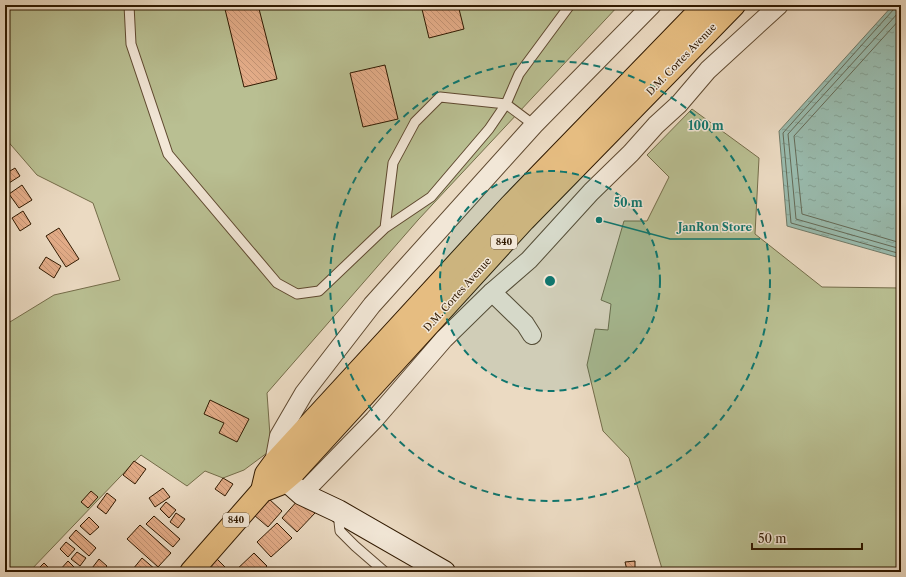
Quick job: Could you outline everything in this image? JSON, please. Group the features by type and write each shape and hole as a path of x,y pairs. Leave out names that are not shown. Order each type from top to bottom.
{"highway":[{"name":"D.M. Cortes Avenue","path":"280,471 510,206 705,5"},
{"name":"D.M. Cortes Avenue","path":"191,572 262,491 266,474 280,471 294,472 524,220 734,5"}],"street":[{"path":"444,572 338,511 302,494 280,471 280,436 304,393 372,305 534,125 652,5"},
{"path":"302,494 374,420 444,339 492,292 529,260 591,192 631,153 656,125 679,104 708,70 779,5"},
{"path":"492,292 525,324 532,335"}],"lane":[{"path":"129,5 131,44 168,154 277,283 297,294 319,291 384,228 430,197 489,129 506,104 519,74 570,5"},
{"path":"384,228 393,163 415,122 440,97 506,104 534,125"},
{"path":"338,511 340,531 385,572"}],"green space":[{"path":"5,5 619,5 418,220 267,393 271,450 244,470 223,478 205,471 187,486 141,455 29,572 5,572 5,325 54,295 120,280 93,203 37,175 5,138"},
{"path":"692,109 759,158 755,234 822,287 901,288 901,572 663,572 629,458 603,431 587,365 595,329 608,330 611,304 601,300 624,221 647,221 669,177 647,155"}],"water":[{"path":"893,5 901,5 900,258 787,226 779,131"}],"building":[{"path":"224,5 258,5 277,79 244,87"},
{"path":"421,5 458,5 464,29 429,38"},
{"path":"385,65 398,119 363,127 350,73"},
{"path":"15,168 20,176 9,183 5,174"},
{"path":"22,185 32,200 19,208 9,194"},
{"path":"23,211 31,224 20,231 12,218"},
{"path":"59,228 79,259 66,267 46,236"},
{"path":"46,257 61,266 54,278 39,268"},
{"path":"210,400 249,419 237,442 219,433 224,423 204,414"},
{"path":"134,461 146,469 135,484 123,475"},
{"path":"223,478 233,484 225,496 215,489"},
{"path":"163,488 170,497 155,507 149,498"},
{"path":"91,491 98,497 88,508 81,502"},
{"path":"107,493 116,500 106,514 97,507"},
{"path":"269,499 282,511 268,527 254,515"},
{"path":"299,499 315,513 297,532 282,518"},
{"path":"166,502 176,510 169,518 160,509"},
{"path":"176,513 185,519 178,528 170,522"},
{"path":"154,516 180,539 173,547 146,524"},
{"path":"89,517 99,527 90,535 80,526"},
{"path":"277,523 292,538 271,557 257,542"},
{"path":"140,525 171,553 158,567 127,539"},
{"path":"76,530 96,548 89,556 69,538"},
{"path":"66,542 75,549 68,557 60,549"},
{"path":"77,552 86,558 80,566 71,559"},
{"path":"254,553 267,566 261,572 234,572"},
{"path":"142,558 156,570 154,572 137,572 133,569"},
{"path":"216,558 230,572 202,572"},
{"path":"99,559 107,566 102,572 89,572"},
{"path":"68,561 77,570 75,572 60,572 59,571"},
{"path":"635,561 635,569 627,570 625,562"},
{"path":"44,563 53,572 35,572"}],"place":[{"name":"JanRon Store","path":"599,220"}]}
